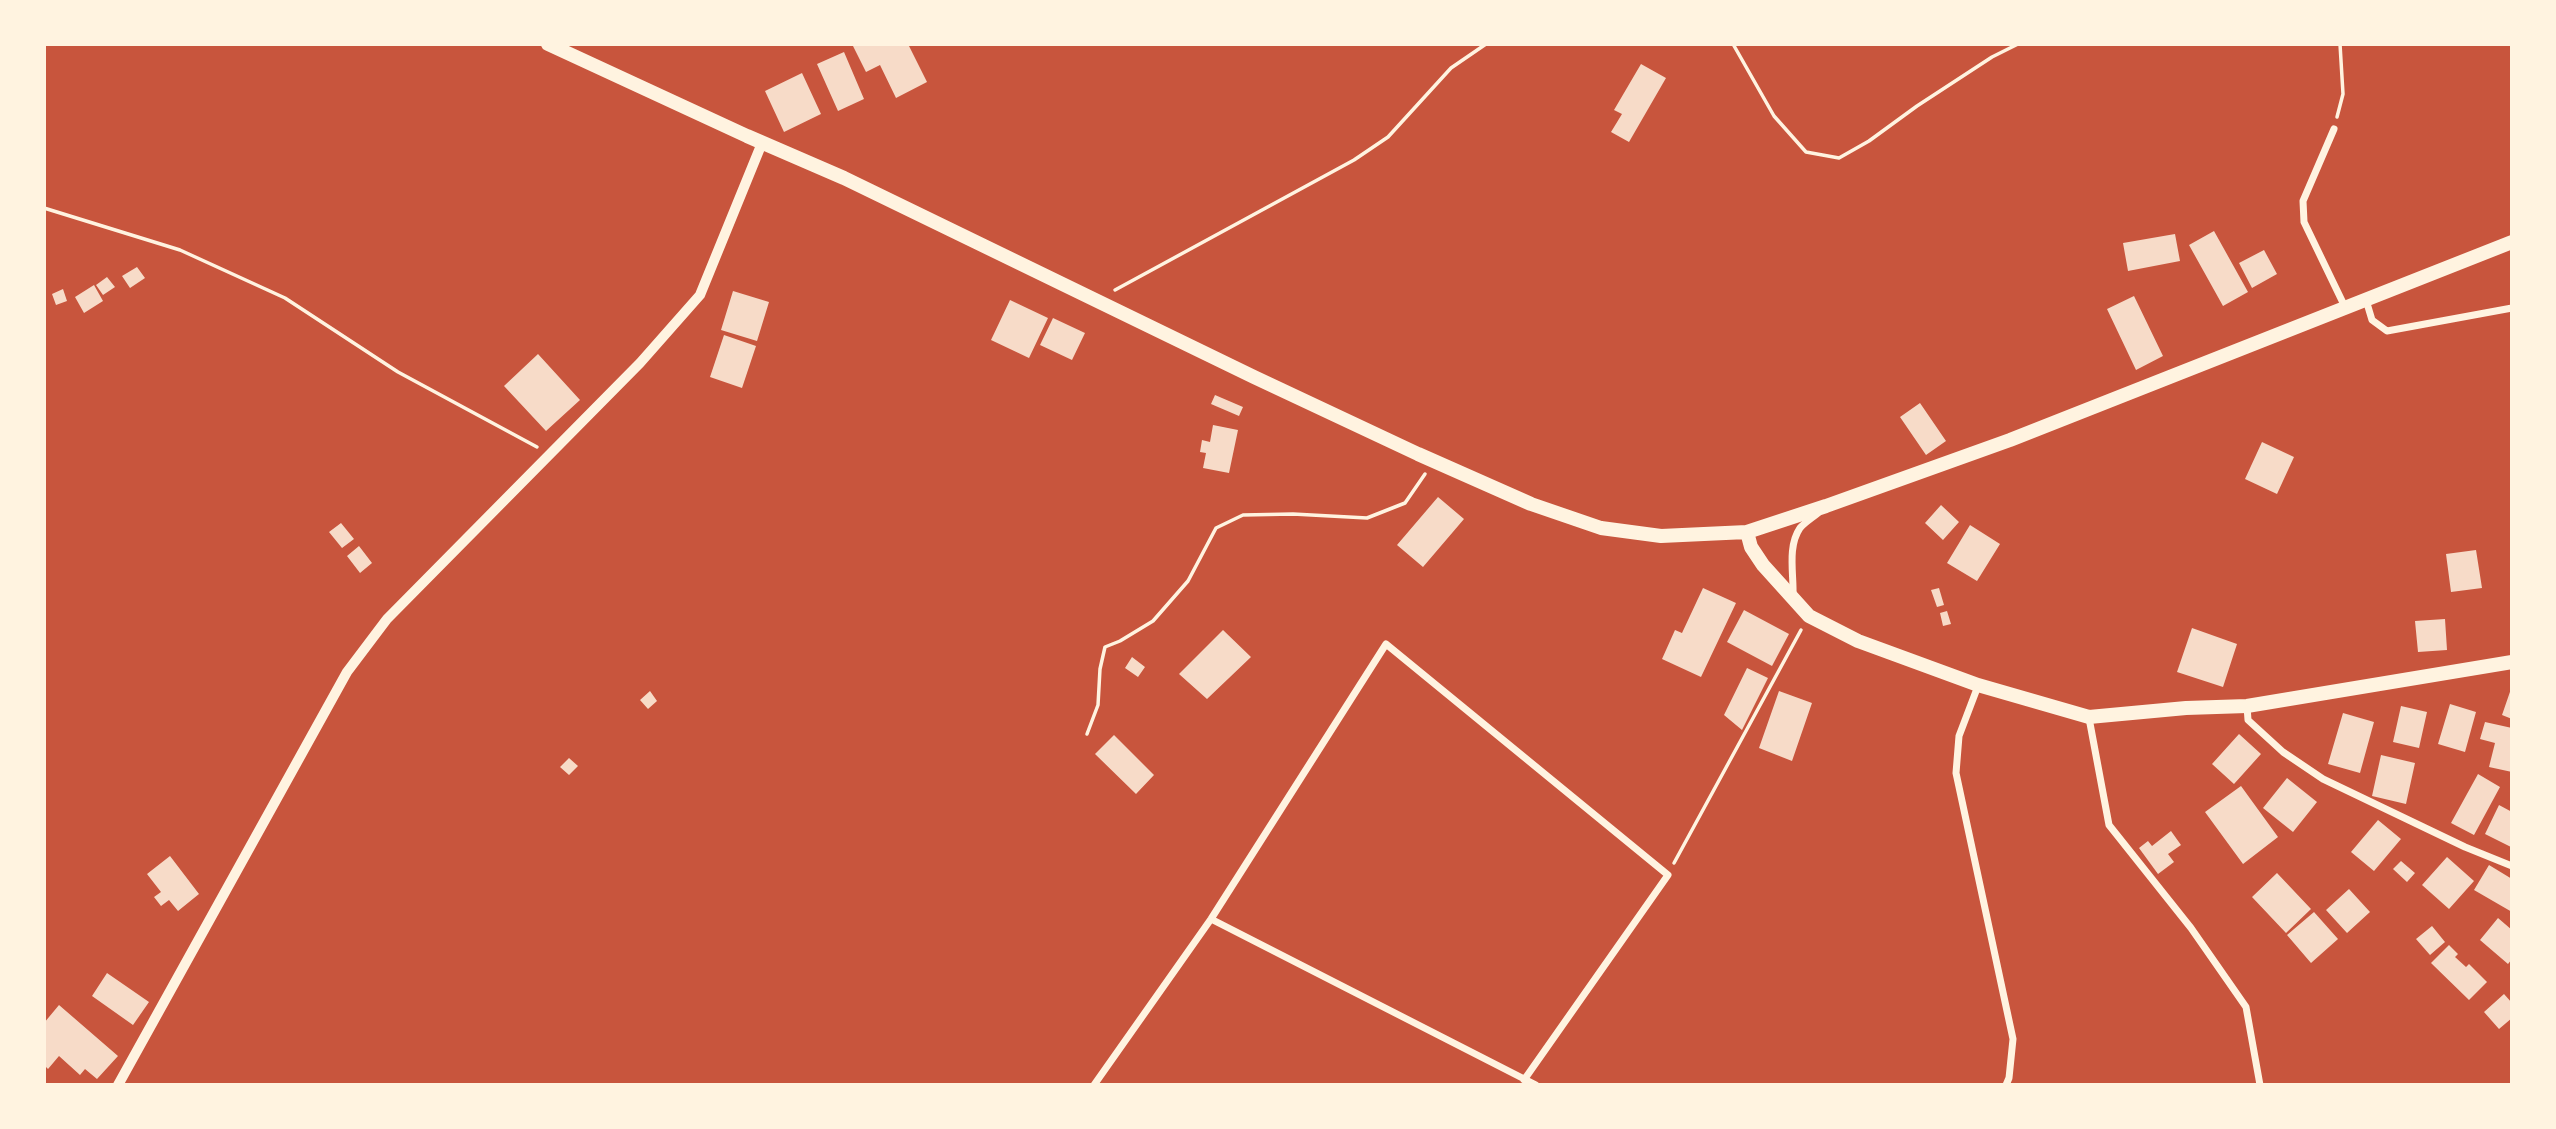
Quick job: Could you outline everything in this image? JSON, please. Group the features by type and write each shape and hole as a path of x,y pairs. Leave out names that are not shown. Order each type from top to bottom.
{"main road":[{"path":"548,44 844,178 1435,461 1531,504 1601,528 1661,536 1747,532 1826,506 2010,440 2512,242"},
{"path":"1747,532 1751,547 1763,565 1809,616 1858,641 1978,685 2089,717 2247,706 2512,662"}],"street":[{"path":"2334,129 2303,201 2304,222 2346,308"},
{"path":"118,1085 347,672 387,619 640,363 701,295 762,143"},
{"path":"2366,300 2372,320 2387,331 2512,308"},
{"path":"1793,598 1792,551 1800,529 1826,506"},
{"path":"1094,1085 1211,919 1387,644 1668,874 1524,1080"},
{"path":"1978,685 1959,736 1956,773 2013,1039 2006,1085"},
{"path":"2247,706 2248,720 2283,752 2323,779 2465,848 2512,866"},
{"path":"2089,717 2109,825 2191,928 2246,1007 2260,1085"},
{"path":"1211,919 1536,1085"}],"path":[{"path":"1097,300 1354,160 1388,137 1451,68 1486,44"},
{"path":"1733,44 1774,117 1806,152 1839,158 1869,141 1992,57 2018,44"},
{"path":"2334,129 2343,94 2340,44"},
{"path":"44,208 180,250 285,298 398,372 550,454"},
{"path":"1087,734 1098,705 1100,669 1105,647 1153,621 1188,581 1216,528 1243,515 1293,514 1367,518 1405,503 1435,461"},
{"path":"1668,874 1809,616"}],"building":[{"path":"852,44 908,44 927,82 896,98 880,65 866,72"},
{"path":"844,52 864,99 838,111 817,64"},
{"path":"1641,64 1666,78 1629,142 1611,132 1622,114 1614,110"},
{"path":"802,73 821,114 784,132 765,91"},
{"path":"2214,231 2248,292 2223,306 2189,245"},
{"path":"2175,234 2180,261 2128,271 2123,243"},
{"path":"2264,250 2277,274 2252,288 2239,263"},
{"path":"137,267 145,278 130,288 122,276"},
{"path":"107,277 115,287 103,295 96,285"},
{"path":"94,285 103,301 84,313 75,297"},
{"path":"63,289 67,301 56,305 52,294"},
{"path":"733,291 769,302 757,341 721,330"},
{"path":"2134,296 2163,356 2136,370 2107,309"},
{"path":"1010,300 1048,318 1029,358 991,340"},
{"path":"1053,318 1085,333 1072,360 1040,345"},
{"path":"724,335 756,346 742,388 710,377"},
{"path":"538,354 580,400 546,431 504,386"},
{"path":"1215,395 1243,407 1239,416 1211,404"},
{"path":"1920,403 1946,441 1926,455 1900,417"},
{"path":"1213,425 1238,430 1229,473 1203,468 1206,453 1200,452 1202,440 1210,442"},
{"path":"2262,442 2294,457 2277,494 2245,479"},
{"path":"1438,497 1464,519 1423,567 1397,545"},
{"path":"1941,505 1959,522 1943,540 1925,523"},
{"path":"341,523 354,539 342,548 329,532"},
{"path":"1970,525 2000,544 1977,581 1947,563"},
{"path":"359,546 372,563 360,573 347,556"},
{"path":"2476,550 2482,588 2451,592 2446,554"},
{"path":"1703,588 1736,603 1701,677 1662,659 1675,630 1682,633"},
{"path":"1939,588 1944,605 1937,607 1931,590"},
{"path":"1744,610 1789,634 1772,666 1727,642"},
{"path":"1947,611 1951,624 1943,626 1940,613"},
{"path":"2445,619 2447,650 2418,652 2415,621"},
{"path":"2192,628 2237,644 2223,687 2177,672"},
{"path":"1223,630 1251,657 1207,699 1179,674"},
{"path":"1132,657 1145,667 1138,677 1125,668"},
{"path":"1747,668 1768,678 1742,730 1724,715"},
{"path":"2512,686 2512,719 2502,715"},
{"path":"650,691 657,701 648,709 640,700"},
{"path":"1779,691 1812,703 1792,761 1759,748"},
{"path":"2450,704 2476,712 2465,752 2438,744"},
{"path":"2401,706 2427,712 2419,748 2393,742"},
{"path":"2343,713 2374,722 2360,773 2328,764"},
{"path":"2485,722 2512,728 2512,772 2489,767 2495,743 2480,739"},
{"path":"2239,734 2261,754 2234,784 2212,764"},
{"path":"1114,735 1154,775 1136,794 1095,754"},
{"path":"2381,755 2415,763 2406,804 2372,796"},
{"path":"569,758 578,766 569,775 560,767"},
{"path":"2478,774 2500,787 2474,835 2451,823"},
{"path":"2287,778 2317,802 2293,832 2263,808"},
{"path":"2241,786 2278,837 2243,864 2205,812"},
{"path":"2499,805 2512,812 2511,847 2485,834"},
{"path":"2378,820 2401,839 2374,871 2351,852"},
{"path":"2171,831 2181,845 2168,854 2174,862 2158,874 2139,848 2148,841 2152,846"},
{"path":"170,856 199,894 178,911 169,900 161,906 154,897 161,892 147,874"},
{"path":"2447,857 2474,881 2449,909 2422,885"},
{"path":"2401,861 2415,873 2407,882 2393,869"},
{"path":"2489,865 2512,879 2512,912 2474,890"},
{"path":"2277,873 2311,909 2286,933 2252,897"},
{"path":"2349,889 2370,912 2347,933 2326,910"},
{"path":"2314,912 2338,939 2311,963 2287,935"},
{"path":"2498,918 2512,930 2512,959 2508,964 2480,940"},
{"path":"2432,926 2445,942 2430,955 2416,939"},
{"path":"2449,945 2458,954 2455,957 2466,967 2469,964 2487,982 2469,1000 2431,963"},
{"path":"107,973 149,1002 133,1025 92,996"},
{"path":"2504,994 2512,1003 2512,1018 2499,1029 2484,1012"},
{"path":"59,1005 118,1056 97,1079 85,1069 80,1075 59,1056 48,1069 44,1065 44,1023"}]}
